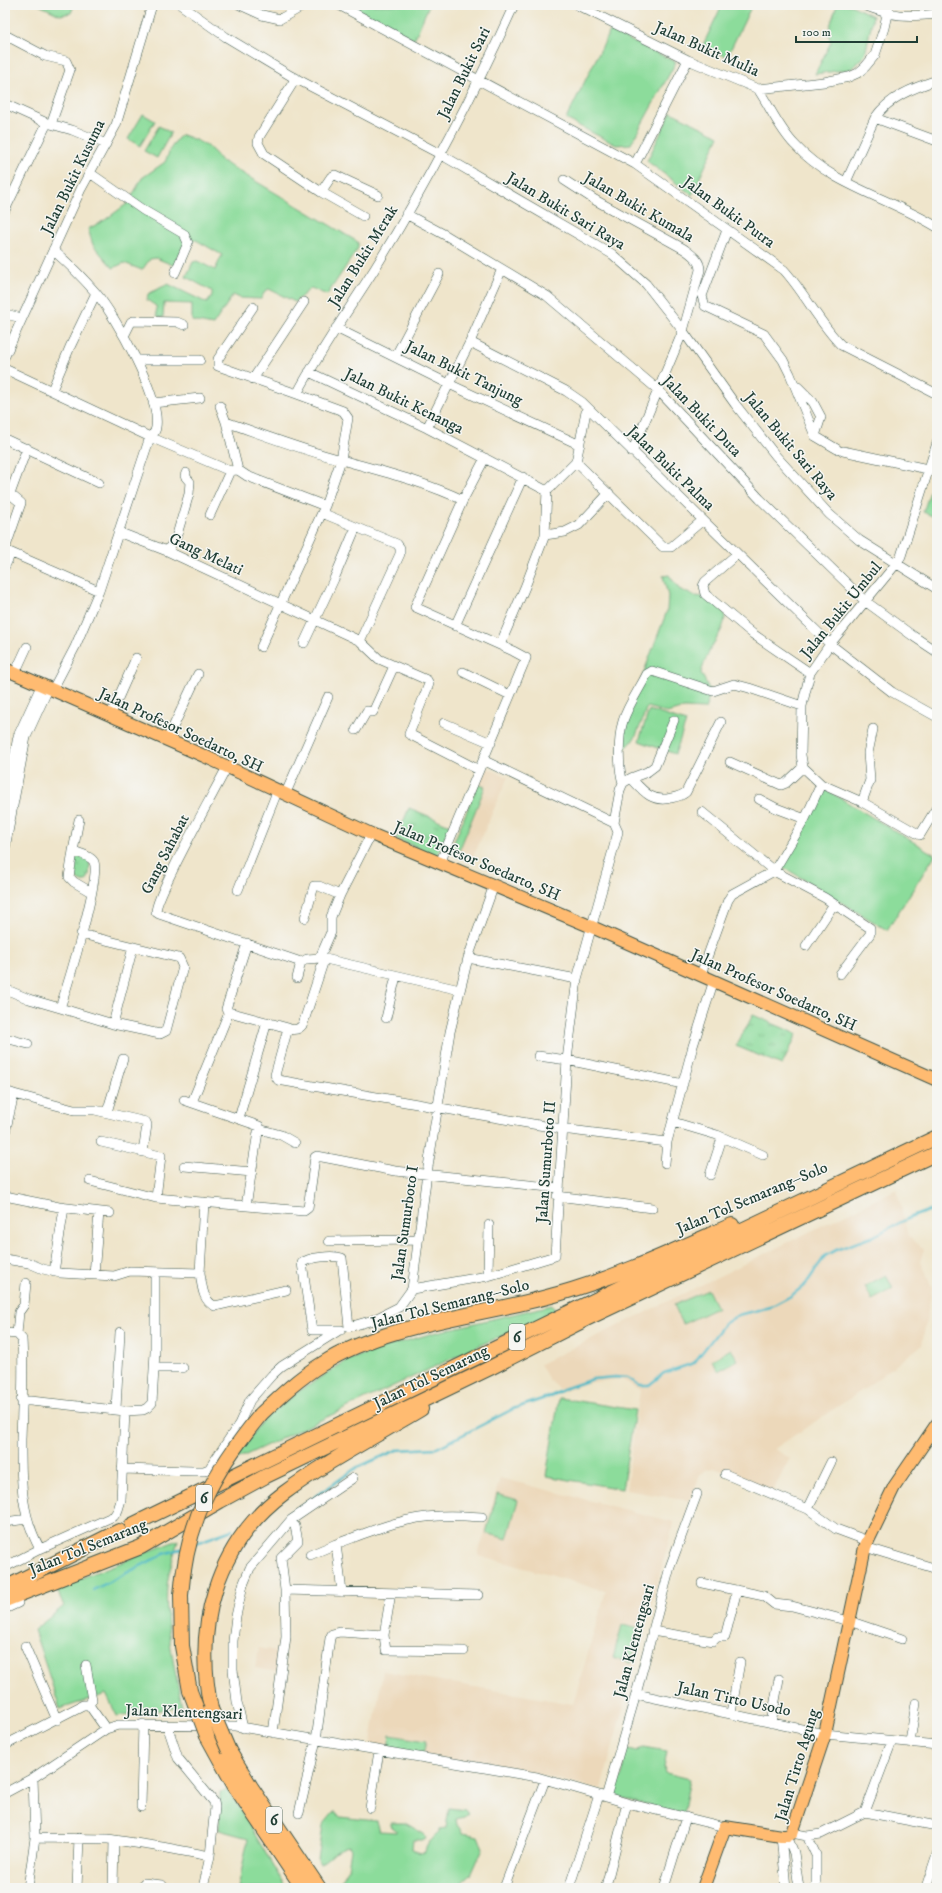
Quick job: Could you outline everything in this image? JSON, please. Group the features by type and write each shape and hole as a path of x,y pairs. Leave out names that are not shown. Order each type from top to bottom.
{"highway":[{"name":"Jalan Tol Semarang","path":"132,1525 542,1325 937,1137"},
{"name":"Jalan Tol Semarang–Solo","path":"303,1888 234,1785 207,1736 190,1691 182,1646 182,1575 188,1543 206,1494 225,1460 262,1414 301,1378 323,1364 371,1341 426,1325 526,1303 597,1281 904,1152"},
{"name":"Jalan Tol Semarang","path":"11,1601 140,1547 266,1476 490,1368 600,1312 937,1153"},
{"name":"6","path":"319,1888 250,1787 229,1751 211,1709 204,1656 207,1622 220,1576 229,1557 259,1515 284,1493 326,1465 490,1368"},
{"name":"Jalan Tol Semarang","path":"5,1588 119,1531"}],"main road":[{"name":"Jalan Profesor Soedarto, SH","path":"10,671 111,714 371,834 701,974 937,1080"},
{"name":"Jalan Tirto Agung","path":"725,1827 787,1835 825,1734 866,1544 894,1487 935,1430"},
{"path":"703,1888 725,1827"}],"street":[{"name":"Jalan Bukit Kusuma","path":"5,356 90,173 116,125 142,44 152,5"},
{"name":"Jalan Bukit Sari Raya","path":"181,5 226,37 296,78 440,154 612,254 646,284 683,331 735,404 776,456 815,500 843,527 896,564 937,589"},
{"path":"240,5 262,15 280,19 288,16 303,5"},
{"name":"Jalan Bukit Putra","path":"340,5 636,164 784,270 798,285 832,336 841,345 937,394"},
{"name":"Jalan Bukit Sari","path":"440,154 479,81 514,5"},
{"name":"Jalan Bukit Mulia","path":"578,5 688,60 758,89 824,82 849,77 858,73 866,67 875,55 888,10"},
{"path":"864,5 908,16 937,14"},
{"path":"5,35 45,56 66,61 70,66 70,70 49,124 5,210"},
{"path":"636,164 688,60"},
{"path":"296,78 259,137 258,143 264,154 321,192 363,216"},
{"path":"846,182 880,110 889,102 906,92 937,80"},
{"path":"758,89 794,144 821,166 846,182 875,195 937,227"},
{"path":"5,104 49,124 106,144"},
{"path":"875,118 937,141"},
{"name":"Jalan Bukit Merak","path":"297,394 336,328 374,270 440,154"},
{"path":"90,173 143,210 184,234 188,243 175,273"},
{"path":"321,192 331,177 336,175 378,195"},
{"name":"Jalan Bukit Kumala","path":"564,180 595,200 684,249 698,262 700,270 683,331 657,389 632,452"},
{"name":"Jalan Bukit Duta","path":"406,214 547,296 657,389 760,499 866,601 937,652"},
{"path":"727,230 702,296 705,306 764,334 783,360 794,383 815,436 840,450 933,470"},
{"path":"5,848 18,755 26,737 38,701 75,647 99,591 150,438 156,428 153,403 137,360 124,336 96,294 53,250"},
{"path":"427,428 470,342 502,269"},
{"path":"395,357 439,274"},
{"path":"52,390 70,347 96,294"},
{"path":"253,379 304,302"},
{"path":"253,307 218,359 217,364 220,367 297,394 346,414 348,418 341,460 323,510 262,647"},
{"path":"5,314 22,318"},
{"path":"124,336 130,322 134,320 177,322 184,325"},
{"name":"Jalan Bukit Tanjung","path":"336,328 449,384 580,445"},
{"name":"Jalan Bukit Palma","path":"470,342 566,391 587,407 830,644 892,692 937,717"},
{"path":"137,360 200,360"},
{"path":"5,368 150,438 234,470 323,510 356,528 397,544 400,548 400,554 360,641 379,659 429,682 409,734 479,770"},
{"name":"Jalan Bukit Kenanga","path":"309,372 427,428 547,491"},
{"path":"153,403 200,398"},
{"path":"210,515 234,470 226,422 220,406"},
{"path":"500,645 545,535 547,491 576,462 587,407"},
{"path":"226,422 341,460 413,479 438,488 463,500"},
{"path":"5,439 99,483"},
{"name":"Jalan Bukit Umbul","path":"803,767 800,744 802,706 810,673 830,644 896,564 908,538 933,470 937,444"},
{"path":"5,566 7,551 22,503 10,494 27,448"},
{"path":"440,863 526,657 416,609 415,606 463,500 485,458"},
{"path":"576,462 663,547 671,547 703,520"},
{"path":"167,551 176,538 189,494 190,484 186,478 186,474"},
{"path":"455,626 522,477"},
{"path":"545,535 565,532 579,525 609,493"},
{"path":"304,643 356,528"},
{"name":"Gang Melati","path":"118,532 167,551 280,606 360,641"},
{"path":"7,551 99,591"},
{"path":"737,554 705,582 703,590 705,594 753,634 810,673"},
{"path":"10,671 27,646"},
{"path":"111,714 136,658"},
{"path":"356,730 367,711 373,712 394,666"},
{"path":"721,722 686,792 683,795 663,800 650,798 627,780 620,768 621,732 623,721 647,674 652,671 713,691 734,684 802,706"},
{"path":"463,672 510,695"},
{"path":"167,740 198,674"},
{"path":"238,890 281,793 328,697"},
{"path":"627,780 647,772 655,766 674,720"},
{"path":"444,723 491,743"},
{"path":"862,802 870,780 868,753 874,729"},
{"path":"483,760 614,823"},
{"path":"730,762 781,785 786,783 803,767 821,784 862,802 920,835 937,807"},
{"name":"Gang Sahabat","path":"227,768 168,880 156,907 156,912 300,963"},
{"name":"Jalan Sumurboto II","path":"412,1289 488,1276 555,1256 562,1130 577,979 618,832 614,823 620,790 627,780"},
{"path":"701,974 728,900 732,894 774,871 805,819 821,784"},
{"path":"5,806 13,788"},
{"path":"759,799 776,808 805,819"},
{"path":"702,812 774,871 834,904 870,928 871,930 840,974"},
{"path":"79,820 69,877 74,882 91,892"},
{"path":"247,943 226,1007 229,1012 286,1027 288,1029 296,1030 300,1028 303,1024 323,959 320,955 331,930 331,917 340,895 371,834"},
{"path":"60,1008 81,934 91,892 94,869 91,859 73,851"},
{"name":"Jalan Sumurboto I","path":"345,1328 342,1258 335,1257 306,1260 302,1263 312,1330 345,1328 367,1322 399,1307 412,1289 417,1240 447,1046 468,958 494,885"},
{"path":"305,918 314,886 319,886 340,895"},
{"path":"806,946 834,904"},
{"path":"5,989 29,999 113,1024 160,1034 166,1031 183,967 179,958 81,934"},
{"path":"113,1024 133,946"},
{"path":"468,958 577,979"},
{"path":"297,978 300,963 307,959 323,959 460,990"},
{"path":"386,1018 396,976"},
{"path":"665,1163 667,1142 714,980"},
{"path":"229,1012 188,1101 258,1124 259,1129 246,1206"},
{"path":"239,1118 267,1022"},
{"path":"288,1029 275,1075 278,1080 562,1130 667,1142"},
{"path":"5,1039 28,1044"},
{"path":"538,1056 568,1060 683,1084"},
{"path":"107,1112 123,1059"},
{"path":"5,1133 10,1092 74,1110 95,1110 107,1112 146,1122 147,1125 143,1152"},
{"path":"673,1122 722,1138 763,1155"},
{"path":"259,1129 281,1136 295,1143"},
{"path":"710,1175 722,1138"},
{"path":"102,1142 161,1156 156,1198"},
{"path":"90,1181 156,1198 306,1210 308,1208 316,1156 384,1169 427,1173 558,1192 652,1208"},
{"path":"184,1166 252,1172"},
{"path":"5,1196 64,1208 110,1213"},
{"path":"204,1202 200,1273 206,1299 210,1304 215,1306 286,1290"},
{"path":"54,1272 64,1208"},
{"path":"94,1274 99,1212"},
{"path":"488,1276 489,1225"},
{"path":"329,1241 417,1240"},
{"path":"5,1258 29,1263 54,1272 117,1276 130,1271 155,1273 200,1273"},
{"path":"21,1400 120,1410 144,1410 150,1406 154,1368 155,1273"},
{"path":"16,1334 19,1312 24,1305 26,1283"},
{"path":"122,1469 204,1471 208,1469 239,1424 250,1400 272,1375 282,1366 345,1328"},
{"path":"5,1567 40,1549 114,1516 118,1510 121,1500 122,1469 120,1332"},
{"path":"5,1333 16,1334 22,1338 21,1478 30,1531 40,1549"},
{"path":"154,1368 183,1368"},
{"path":"808,1509 831,1462"},
{"path":"725,1474 808,1509 836,1529 866,1544 937,1569"},
{"path":"243,1728 237,1702 233,1670 233,1641 236,1616 243,1585 250,1568 292,1520 353,1478"},
{"name":"Jalan Klentengsari","path":"602,1796 636,1694 672,1561 697,1494"},
{"path":"310,1555 391,1524 417,1518 438,1516 482,1517"},
{"path":"5,1522 27,1519"},
{"path":"273,1732 286,1637 285,1590 281,1558 298,1541 295,1526"},
{"path":"336,1544 342,1592"},
{"path":"702,1583 764,1596 774,1604 792,1606 849,1621 902,1639"},
{"path":"285,1590 478,1595"},
{"path":"652,1631 713,1641 716,1637 725,1637 737,1590"},
{"path":"391,1593 384,1635 386,1650 464,1651"},
{"path":"5,1609 11,1601"},
{"path":"299,1813 316,1740 330,1638 332,1634 340,1632 384,1635"},
{"path":"25,1646 57,1720"},
{"path":"731,1713 740,1662"},
{"path":"5,1745 57,1720 79,1707 89,1705 92,1700 86,1665"},
{"path":"771,1723 779,1679"},
{"name":"Jalan Tirto Usodo","path":"636,1694 825,1734 937,1745"},
{"path":"910,1742 916,1703"},
{"path":"89,1705 106,1730"},
{"path":"141,1807 143,1724"},
{"name":"Jalan Klentengsari","path":"5,1793 33,1778 106,1730 118,1725 143,1724 243,1728 545,1780 627,1803 725,1827"},
{"path":"166,1725 178,1758 214,1802 215,1807 210,1856 203,1888"},
{"path":"865,1812 892,1741"},
{"path":"370,1808 379,1751"},
{"path":"28,1888 35,1838 33,1778"},
{"path":"504,1888 545,1780"},
{"path":"569,1888 602,1796"},
{"path":"606,1886 627,1803"},
{"path":"787,1835 807,1836 821,1834 865,1812 937,1826"},
{"path":"664,1888 686,1818"},
{"path":"787,1835 794,1852 799,1888"},
{"path":"786,1888 783,1854 787,1835"},
{"path":"807,1836 816,1855 816,1888"},
{"path":"35,1838 114,1840 210,1856"},
{"path":"77,1888 79,1838"},
{"path":"113,1888 114,1840"},
{"path":"783,1854 794,1852"},
{"path":"926,1887 937,1854"},
{"path":"144,1883 162,1885 164,1888"}],"shaded area":[{"path":"485,767 508,777 471,862 448,851"},
{"path":"897,1189 908,1236 924,1249 920,1262 932,1287 922,1345 864,1389 774,1449 790,1458 773,1491 714,1468 706,1470 700,1475 690,1501 626,1490 640,1390 621,1379 587,1383 563,1392 549,1380 540,1364"},
{"path":"500,1478 674,1522 601,1789 539,1775 370,1747 383,1671 573,1704 606,1591 478,1555"},
{"path":"259,1648 282,1652 277,1672 255,1668"}],"green space":[{"path":"39,5 74,5 71,13 60,15"},
{"path":"348,5 429,5 414,40"},
{"path":"722,5 752,5 727,57 703,45"},
{"path":"837,5 851,5 873,16 865,55 851,69 815,74 831,42 828,32"},
{"path":"610,31 676,62 631,144 616,145 566,119"},
{"path":"671,112 719,136 692,195 647,161"},
{"path":"143,114 155,121 140,146 128,139"},
{"path":"159,126 171,133 157,158 144,151"},
{"path":"182,135 204,144 217,155 220,160 358,242 358,248 327,295 311,288 295,302 269,289 265,291 261,299 240,298 233,295 213,325 192,321 192,304 164,303 163,318 157,316 156,306 147,300 148,294 168,284 207,303 212,296 212,291 186,277 193,262 197,261 215,270 222,255 196,240 186,240 175,266 156,258 150,259 142,270 124,263 113,268 93,245 88,229 105,220 128,203 142,178 165,162 171,148 177,139"},
{"path":"935,477 937,477 937,518 923,512"},
{"path":"669,575 679,589 694,596 707,597 725,613 722,629 708,654 701,673 709,690 705,709 684,708 667,713 648,707 633,740 624,749 618,751 631,706 667,611 668,596 663,576"},
{"path":"649,710 686,722 675,754 639,741"},
{"path":"478,784 485,787 459,851 451,849"},
{"path":"825,789 935,855 887,930 780,865"},
{"path":"409,808 450,825 437,856 396,839"},
{"path":"79,856 90,859 89,876 86,881 79,881 76,879 74,874 75,859"},
{"path":"753,1015 797,1034 782,1065 736,1046"},
{"path":"886,1275 893,1289 872,1300 865,1286"},
{"path":"708,1290 717,1308 683,1324 674,1305"},
{"path":"552,1305 554,1307 554,1312 542,1320 485,1343 231,1462 263,1420 302,1389 346,1361 375,1350 437,1332"},
{"path":"731,1349 738,1360 718,1371 712,1360"},
{"path":"559,1398 635,1410 622,1489 546,1476"},
{"path":"497,1494 518,1500 507,1539 486,1533"},
{"path":"178,1540 170,1568 166,1600 171,1647 182,1707 117,1716 106,1694 60,1709 34,1630 64,1606 56,1588"},
{"path":"622,1625 640,1629 631,1663 613,1658"},
{"path":"390,1735 426,1741 423,1755 388,1749"},
{"path":"644,1747 667,1751 664,1767 666,1773 690,1779 683,1814 615,1797 611,1792 614,1782 619,1779 623,1772 624,1753 626,1748 637,1751"},
{"path":"229,1790 286,1888 238,1888 248,1838 219,1830 220,1792"},
{"path":"449,1808 465,1810 468,1814 464,1817 456,1819 457,1825 463,1833 478,1836 483,1848 471,1875 456,1888 337,1888 348,1869 351,1849 349,1846 337,1851 320,1864 318,1860 323,1825 334,1812 336,1812 340,1817 376,1821 379,1831 396,1832 396,1830 391,1826 391,1823 405,1823 424,1834 426,1838 422,1840 413,1840 412,1850 421,1853 425,1852 426,1848 440,1829 446,1828"}],"waterway":[{"path":"287,1514 301,1507 356,1468 397,1450 437,1448 513,1409 551,1396 569,1387 593,1379 615,1377 628,1378 639,1385 649,1385 664,1373 694,1363 724,1324 738,1315 770,1307 791,1296 806,1284 825,1256 836,1250 872,1237 909,1218 928,1211 937,1211"},
{"path":"193,1544 232,1530"},
{"path":"93,1590 164,1554 183,1548"}]}
